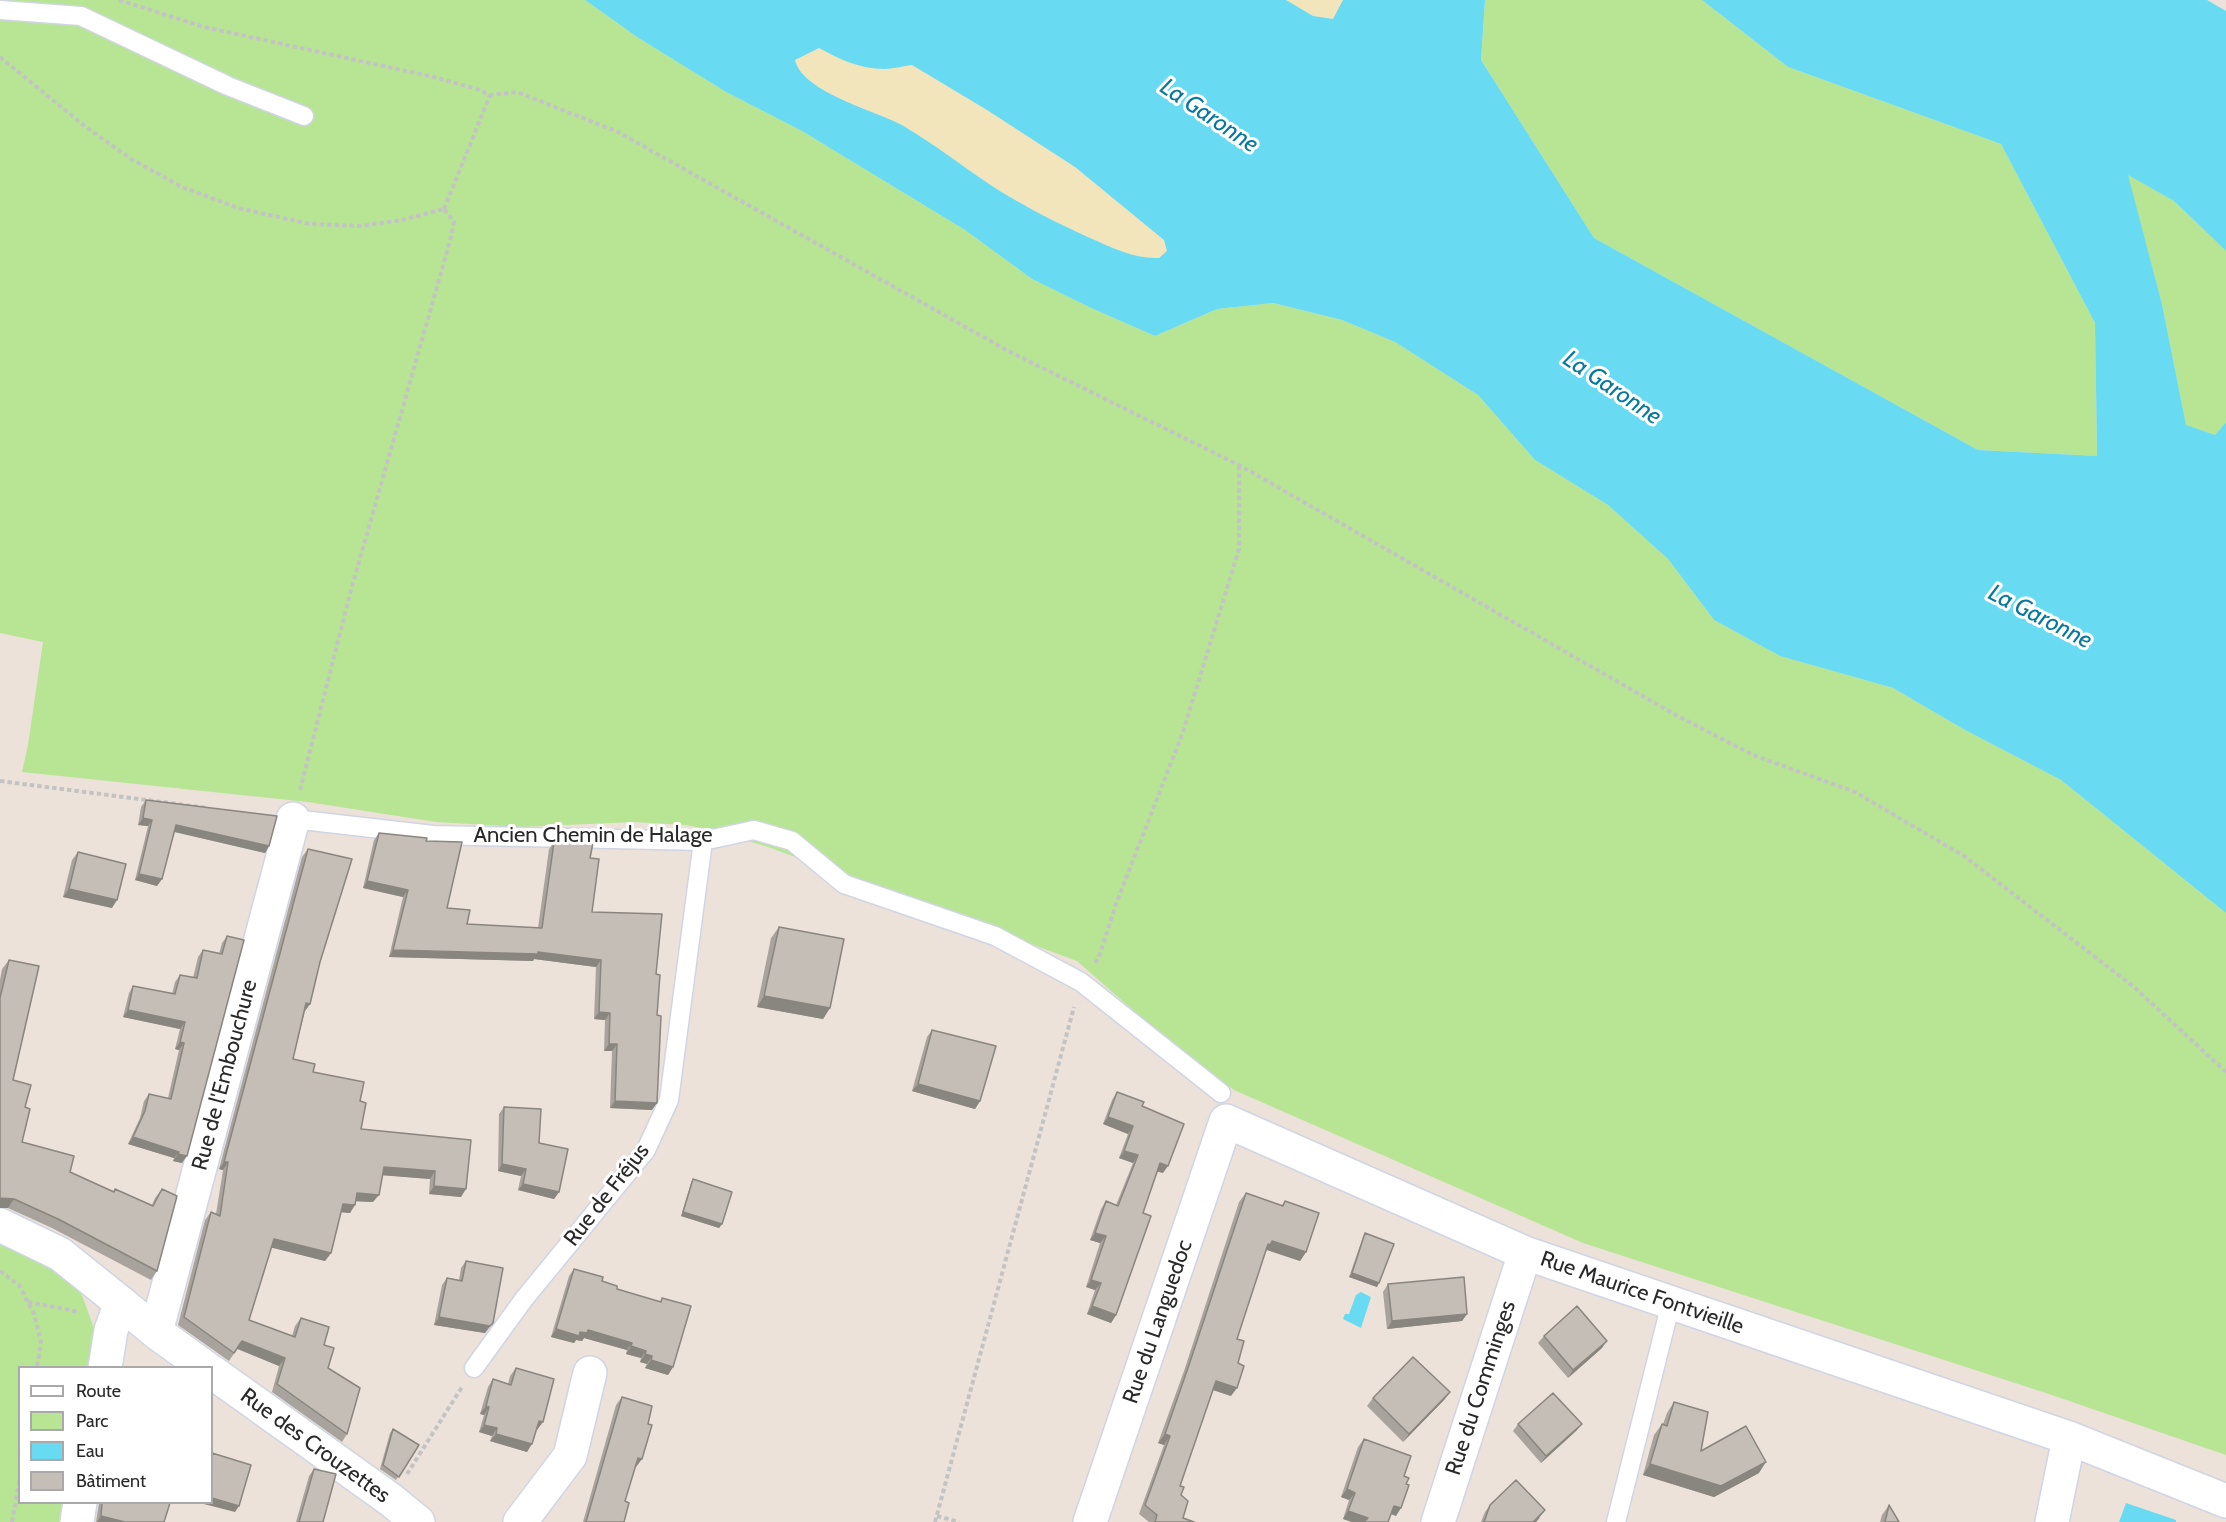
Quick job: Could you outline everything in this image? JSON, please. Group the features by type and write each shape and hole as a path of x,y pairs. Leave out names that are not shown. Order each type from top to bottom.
{"street":[{"name":"Rue de l'Embouchure","path":"156,1332 293,819"},
{"name":"Rue Maurice Fontvieille","path":"1224,1107 1525,1253 2068,1438 2226,1501"},
{"name":"Rue du Languedoc","path":"1090,1522 1224,1107"},
{"path":"0,1225 60,1254 116,1316 156,1332 203,1366"},
{"name":"Rue du Comminges","path":"1438,1522 1525,1253"},
{"path":"105,1366 116,1316"},
{"name":"Rue des Crouzettes","path":"213,1373 391,1500 418,1522"},
{"path":"520,1522 570,1456 590,1373"},
{"path":"2052,1522 2068,1438"},
{"path":"77,1522 80,1504"}],"lane":[{"path":"0,10 81,16 228,86 304,116"},
{"name":"Ancien Chemin de Halage","path":"293,819 433,836 703,841 754,830 792,841 844,884 995,936 1081,982 1224,1107"},
{"name":"Rue de Fréjus","path":"474,1368 524,1299 646,1150 669,1100 703,841"},
{"path":"1616,1522 1671,1303"}],"path":[{"path":"119,0 204,27 434,77 477,88 490,94 517,92 618,132 1010,352 1239,465 1674,714 1753,755 1855,792 1964,856 2134,987 2226,1072"},
{"path":"0,57 87,128 133,160 182,187 238,208 310,224 360,225 402,220 444,209"},
{"path":"444,209 490,94"},
{"path":"293,819 351,590 450,241 454,222 444,209"},
{"path":"935,1522 1081,982 1099,957 1120,893 1183,732 1239,549 1239,465"},
{"path":"0,781 211,808"},
{"path":"0,1271 19,1285 34,1314 41,1342 37,1366"},
{"path":"27,1302 116,1316"},
{"path":"391,1500 474,1368"},
{"path":"12,1522 18,1488"},
{"path":"937,1516 959,1522"}],"green space":[{"path":"0,0 585,0 637,37 726,92 802,131 965,230 1032,279 1091,308 1155,336 1217,309 1273,303 1342,320 1395,342 1478,395 1535,460 1608,505 1668,559 1714,620 1780,656 1893,688 1965,730 2061,780 2226,913 2226,1455 2046,1393 1583,1243 1234,1090 1185,1056 1077,961 768,847 686,825 633,822 522,827 436,822 308,802 22,772 43,642 0,633"},
{"path":"1485,0 1702,0 1788,67 2001,144 2095,323 2097,456 1978,450 1594,238 1481,60"},
{"path":"2127,174 2174,201 2226,251 2226,422 2215,435 2186,426 2162,304"},
{"path":"0,1239 78,1284 95,1331 89,1366 18,1366 18,1504 65,1504 62,1522 0,1522"}],"sand":[{"path":"1286,0 1343,0 1333,19 1313,16"},
{"path":"819,48 838,58 885,69 912,65 1075,167 1164,240 1167,251 1160,258 1141,257 1115,249 1077,232 1001,192 901,125 825,91 811,82 795,60"}],"water":[{"name":"La Garonne","path":"585,0 1286,0 1313,16 1333,19 1343,0 1485,0 1481,60 1594,238 1978,450 2097,456 2095,323 2001,144 1788,67 1702,0 2207,0 2226,11 2226,251 2174,201 2128,175 2162,304 2186,425 2215,435 2226,422 2226,913 2061,780 1965,730 1893,688 1780,656 1714,620 1668,559 1608,505 1535,460 1478,395 1395,342 1342,320 1273,303 1217,309 1155,336 1032,279 965,230 802,131 726,92 637,37","holes":["819,48 850,63 875,69 912,65 1075,167 1164,240 1167,251 1159,258 1141,257 1115,249 1077,232 1001,192 902,125 825,91 811,82 795,60"]},
{"path":"1361,1292 1371,1297 1361,1328 1343,1319 1345,1314 1349,1314 1356,1295"},
{"path":"2126,1503 2176,1520 2176,1522 2119,1522"}],"building":[{"path":"146,800 277,816 269,846 176,825 162,879 139,874 152,820 143,818"},
{"path":"379,833 427,838 426,841 462,842 447,908 470,910 467,924 542,928 554,842 593,843 590,858 599,859 592,912 662,914 656,974 660,975 657,1015 661,1016 657,1103 615,1101 617,1044 609,1044 610,1013 599,1012 601,960 538,952 538,954 393,950 408,890 367,881"},
{"path":"308,849 352,859 320,962 310,1004 306,1003 293,1059 315,1064 313,1072 364,1082 360,1101 366,1103 361,1129 471,1140 466,1189 434,1186 435,1171 384,1167 379,1195 357,1193 355,1205 343,1204 331,1253 274,1239 249,1320 295,1337 301,1318 329,1327 324,1345 334,1348 328,1368 360,1388 347,1434 277,1384 285,1358 242,1341 234,1353 184,1317 211,1212 220,1216 228,1162 224,1162"},
{"path":"78,852 126,864 117,900 69,889"},
{"path":"779,927 844,939 830,1008 764,996"},
{"path":"227,936 244,940 187,1156 133,1137 145,1111 149,1094 171,1099 184,1043 180,1042 185,1022 128,1010 133,986 175,994 180,975 197,978 203,950 222,954"},
{"path":"9,960 39,966 13,1080 31,1085 25,1107 30,1109 22,1142 74,1156 70,1172 114,1192 115,1189 153,1206 162,1189 177,1196 157,1271 58,1219 14,1199 0,1198 0,998"},
{"path":"932,1030 996,1046 980,1101 918,1084"},
{"path":"1117,1092 1144,1102 1142,1106 1184,1124 1168,1166 1160,1163 1143,1213 1151,1216 1116,1315 1092,1306 1101,1283 1091,1280 1106,1236 1095,1233 1106,1201 1118,1206 1138,1155 1124,1151 1133,1126 1108,1117"},
{"path":"504,1107 541,1109 539,1143 568,1149 559,1192 523,1184 526,1169 502,1164"},
{"path":"693,1179 732,1192 722,1224 683,1212"},
{"path":"1246,1193 1283,1206 1285,1201 1319,1213 1306,1252 1272,1241 1270,1245 1268,1244 1237,1339 1244,1341 1238,1363 1244,1366 1237,1388 1216,1381 1180,1486 1184,1487 1181,1495 1188,1501 1183,1518 1194,1522 1155,1522 1157,1515 1145,1505 1170,1436 1165,1434"},
{"path":"1365,1233 1394,1244 1379,1283 1352,1273"},
{"path":"466,1261 503,1268 493,1323 490,1326 439,1317 447,1278 462,1281"},
{"path":"574,1269 603,1277 602,1281 617,1286 617,1289 661,1302 662,1298 691,1306 673,1367 651,1360 652,1356 645,1354 646,1351 631,1346 632,1343 588,1330 587,1333 580,1332 579,1336 556,1329"},
{"path":"1464,1277 1467,1314 1392,1321 1388,1284"},
{"path":"1577,1306 1607,1341 1573,1370 1544,1336"},
{"path":"1413,1357 1450,1392 1409,1434 1373,1398"},
{"path":"516,1368 554,1379 543,1422 539,1421 532,1444 496,1434 497,1428 484,1425 493,1379 511,1385"},
{"path":"1553,1393 1582,1424 1546,1456 1518,1424"},
{"path":"622,1397 652,1406 648,1424 652,1425 642,1459 638,1458 625,1501 629,1503 624,1522 586,1522"},
{"path":"1674,1402 1708,1412 1701,1451 1746,1426 1766,1462 1721,1486 1650,1464 1662,1424 1667,1426"},
{"path":"393,1429 419,1445 399,1477 383,1465"},
{"path":"1364,1439 1411,1456 1404,1476 1409,1478 1406,1484 1409,1485 1401,1508 1394,1506 1388,1522 1364,1522 1368,1518 1348,1511 1355,1493 1347,1489"},
{"path":"213,1453 251,1465 239,1506 213,1498"},
{"path":"314,1469 336,1474 323,1522 299,1522"},
{"path":"1516,1480 1545,1510 1533,1522 1484,1522 1490,1505"},
{"path":"102,1504 170,1504 164,1522 125,1522 101,1516"},
{"path":"1889,1505 1899,1522 1885,1522"}]}
